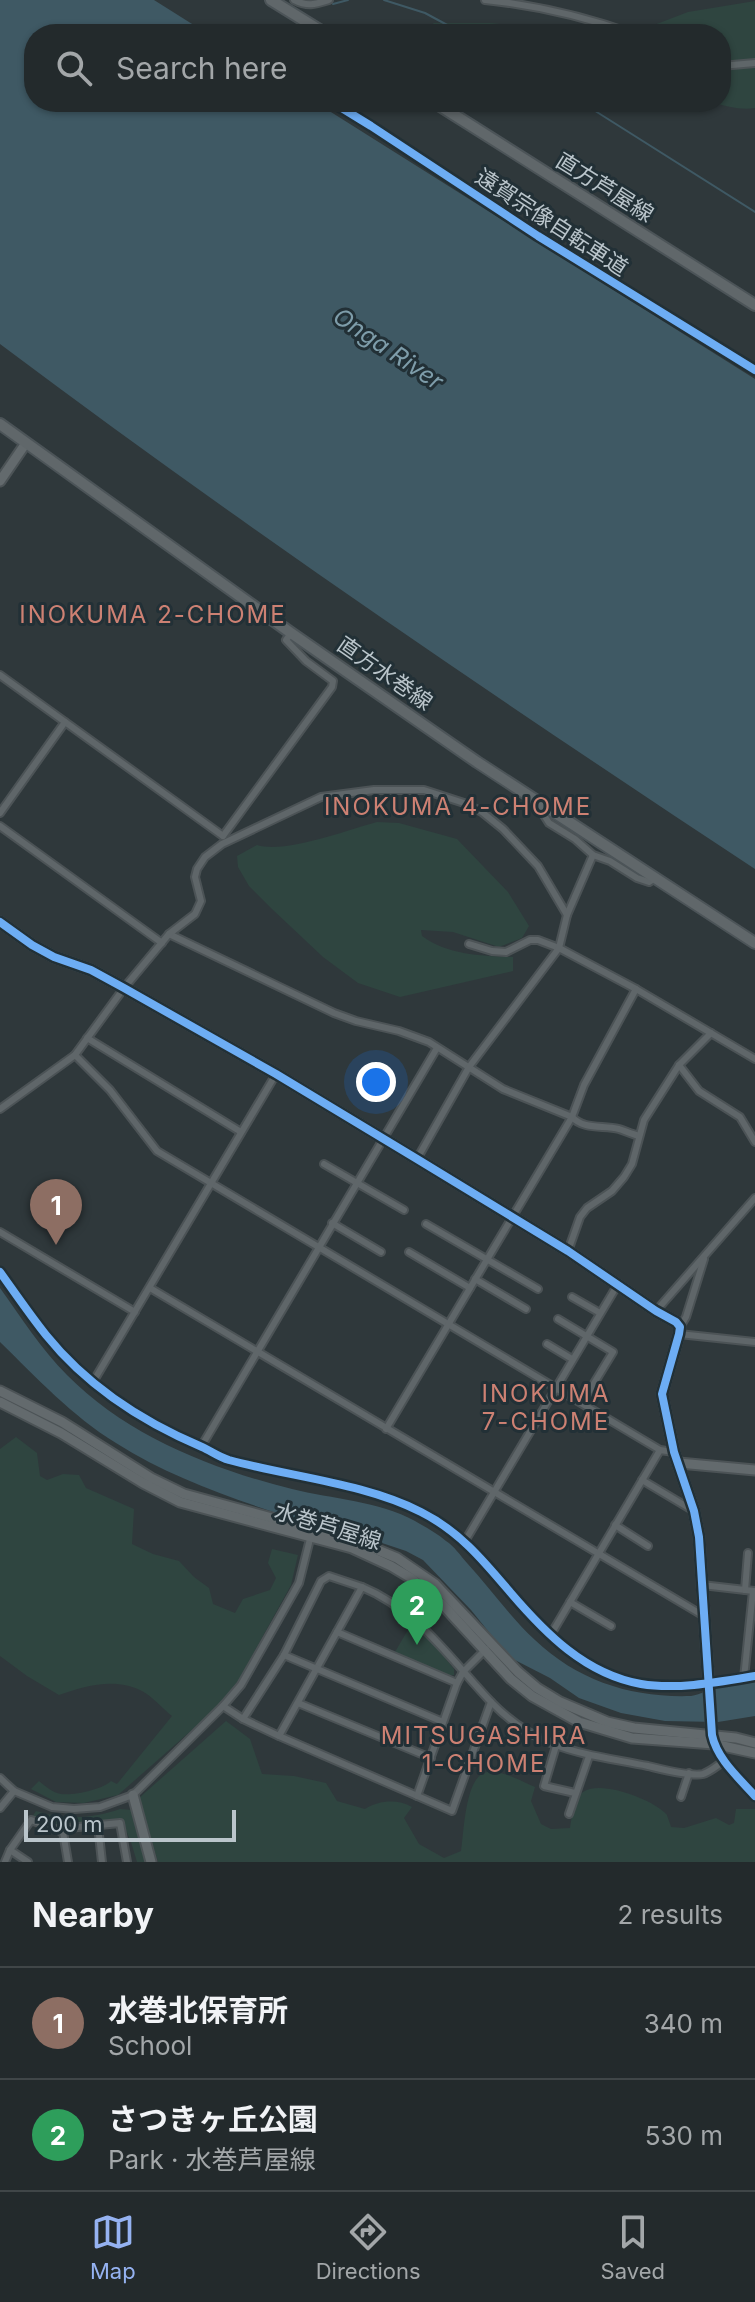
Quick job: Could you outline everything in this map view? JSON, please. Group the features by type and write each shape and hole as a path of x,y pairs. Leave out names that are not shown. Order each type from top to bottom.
{"main road":[{"path":"271,0 310,24"},
{"name":"直方芦屋線","path":"450,112 755,305"},
{"name":"直方水巻線","path":"0,424 291,633 543,806 755,943"}],"street":[{"path":"294,0 303,5 329,0"},
{"path":"485,0 605,24"},
{"path":"731,65 755,63"},
{"path":"0,481 26,443"},
{"path":"0,1109 75,1055 124,988 169,934 195,914 201,901 195,877 197,869 223,840 332,687 333,681 306,661 286,640 291,633"},
{"path":"0,675 223,840"},
{"path":"0,813 65,722"},
{"path":"223,840 321,797 374,790 424,790 464,803 482,812 503,829 538,866 567,915"},
{"path":"543,806 542,812 549,823 593,855 610,861 637,878 649,882 655,878"},
{"path":"0,826 162,943"},
{"path":"417,1159 469,1067 559,948 567,915 593,855"},
{"path":"0,922 43,951 91,970 276,1074 568,1251 676,1322 679,1330"},
{"path":"169,934 334,1013 399,1031 437,1048 503,1089 572,1117 577,1122 597,1128 616,1128 639,1136"},
{"path":"469,944 506,952 530,940 538,940 559,948 755,1059"},
{"path":"386,1429 572,1117 584,1085 636,989"},
{"path":"568,1251 580,1217 587,1208 612,1191 632,1164 644,1120 679,1065 711,1033"},
{"path":"87,1038 241,1132"},
{"path":"201,1447 437,1048"},
{"path":"75,1055 110,1090 157,1151 660,1450 674,1452"},
{"path":"679,1065 699,1091 740,1117 755,1142"},
{"path":"93,1382 276,1074"},
{"path":"324,1164 404,1210"},
{"path":"656,1311 755,1198"},
{"path":"332,1223 381,1252"},
{"path":"426,1224 538,1289"},
{"path":"0,1232 135,1312"},
{"path":"409,1252 470,1288"},
{"path":"705,1256 679,1330 662,1394 674,1452 694,1511 699,1537 713,1735 724,1761 755,1796"},
{"path":"0,1272 68,1360 153,1425 226,1459 401,1502 444,1524 465,1541 540,1627 580,1659 629,1681 657,1686 709,1684 755,1676"},
{"path":"475,1279 526,1309"},
{"path":"465,1541 618,1284"},
{"path":"681,1284 695,1290"},
{"path":"150,1288 705,1617"},
{"path":"572,1297 600,1313"},
{"path":"558,1319 613,1352 582,1403"},
{"path":"679,1330 755,1342"},
{"path":"547,1344 572,1359"},
{"name":"水巻芦屋線","path":"0,1391 62,1422 151,1478 184,1494 312,1534"},
{"name":"水巻芦屋線","path":"0,1402 61,1433 180,1502 365,1544 397,1558 435,1584 487,1648 537,1688 583,1712 634,1728 713,1735 755,1743"},
{"path":"550,1636 660,1450"},
{"path":"679,1463 755,1470"},
{"path":"642,1480 694,1511"},
{"path":"615,1525 648,1546"},
{"path":"0,1778 14,1791 52,1807 100,1807 133,1795 241,1685 299,1583 312,1534"},
{"path":"744,1678 751,1591 748,1553"},
{"path":"243,1719 284,1655 321,1581 329,1576 383,1596 416,1619 505,1716 556,1746 589,1756 689,1773 703,1774 724,1761"},
{"path":"702,1585 751,1591"},
{"path":"279,1736 362,1587"},
{"path":"570,1602 611,1626"},
{"path":"337,1632 457,1683"},
{"path":"417,1796 457,1683 463,1672 487,1648"},
{"path":"284,1655 443,1722"},
{"path":"223,1706 279,1736 452,1811 491,1702"},
{"path":"298,1703 431,1758"},
{"name":"水巻芦屋線","path":"713,1735 755,1753"},
{"path":"556,1746 544,1786 575,1793"},
{"path":"569,1814 589,1756"},
{"path":"681,1797 689,1773"},
{"path":"0,1808 14,1791"},
{"path":"133,1795 151,1862"},
{"path":"5,1862 31,1820 63,1832"},
{"path":"63,1832 68,1828 120,1823 127,1862"},
{"path":"98,1826 102,1862"},
{"path":"63,1832 68,1862"},
{"path":"10,1850 28,1862"}],"green space":[{"path":"755,1 755,108 731,107 731,24 657,24 688,12"},
{"path":"434,23 500,24 433,24"},
{"path":"377,822 399,823 457,839 508,892 529,926 522,938 499,947 453,932 421,930 422,936 454,951 513,957 513,971 400,997 358,983 323,957 272,909 249,886 238,867 237,856 257,845 299,844"},
{"path":"16,1437 37,1453 40,1476 47,1480 63,1474 79,1475 86,1488 134,1509 132,1544 179,1561 209,1588 213,1604 235,1613 243,1599 270,1590 276,1578 268,1563 272,1549 298,1555 291,1585 236,1685 218,1707 118,1795 84,1803 56,1802 31,1789 39,1781 61,1794 80,1793 111,1781 117,1784 172,1716 146,1693 122,1684 89,1686 59,1695 0,1656 0,1449"},
{"path":"412,1623 429,1638 454,1669 454,1675 395,1652"},
{"path":"226,1721 250,1739 262,1774 294,1776 326,1783 337,1801 365,1809 388,1802 412,1807 404,1818 419,1844 444,1858 461,1851 467,1806 474,1783 480,1776 493,1772 535,1787 531,1801 541,1824 551,1829 570,1828 577,1799 591,1789 627,1793 651,1803 667,1815 671,1827 684,1828 716,1818 729,1825 734,1823 736,1809 755,1809 755,1862 158,1862 139,1798"},
{"path":"120,1809 132,1810 146,1862 137,1862 121,1819 87,1825 64,1824 61,1827 32,1817 36,1811 78,1817"}],"water":[{"name":"Onga River","path":"0,0 154,0 192,24 24,24 24,112 331,112 755,379 755,869 373,612 185,480 0,344"},
{"path":"0,1288 40,1344 67,1375 90,1396 143,1432 201,1460 261,1481 401,1514 452,1545 535,1640 569,1666 627,1690 669,1696 691,1696 723,1685 755,1682 755,1716 718,1722 665,1721 621,1713 579,1698 550,1678 509,1657 471,1610 423,1560 376,1541 372,1535 349,1529 332,1532 194,1483 141,1458 85,1421 0,1342"}],"waterway":[{"path":"333,4 348,0"},
{"path":"384,0 425,13 445,24"},
{"path":"597,112 755,212"}],"cycle path":[{"name":"遠賀宗像自転車道","path":"348,112 538,236 755,370"},
{"path":"0,922 32,945 54,957 91,970 276,1074 568,1251 676,1322 680,1327 679,1334 662,1394 674,1452 694,1511 699,1537 712,1735 724,1760 755,1796"},
{"path":"0,1272 62,1353 117,1401 158,1426 225,1459 352,1487 421,1512 470,1547 552,1636 602,1671 641,1684 669,1686 755,1676"}],"place":[{"name":"水巻北保育所","path":"56,1245"},
{"name":"さつきヶ丘公園","path":"417,1645"}],"district":[{"name":"INOKUMA 2-CHOME","path":"153,615"},
{"name":"INOKUMA 4-CHOME","path":"458,807"},
{"name":"INOKUMA 7-CHOME","path":"546,1408"},
{"name":"MITSUGASHIRA 1-CHOME","path":"484,1750"}]}
